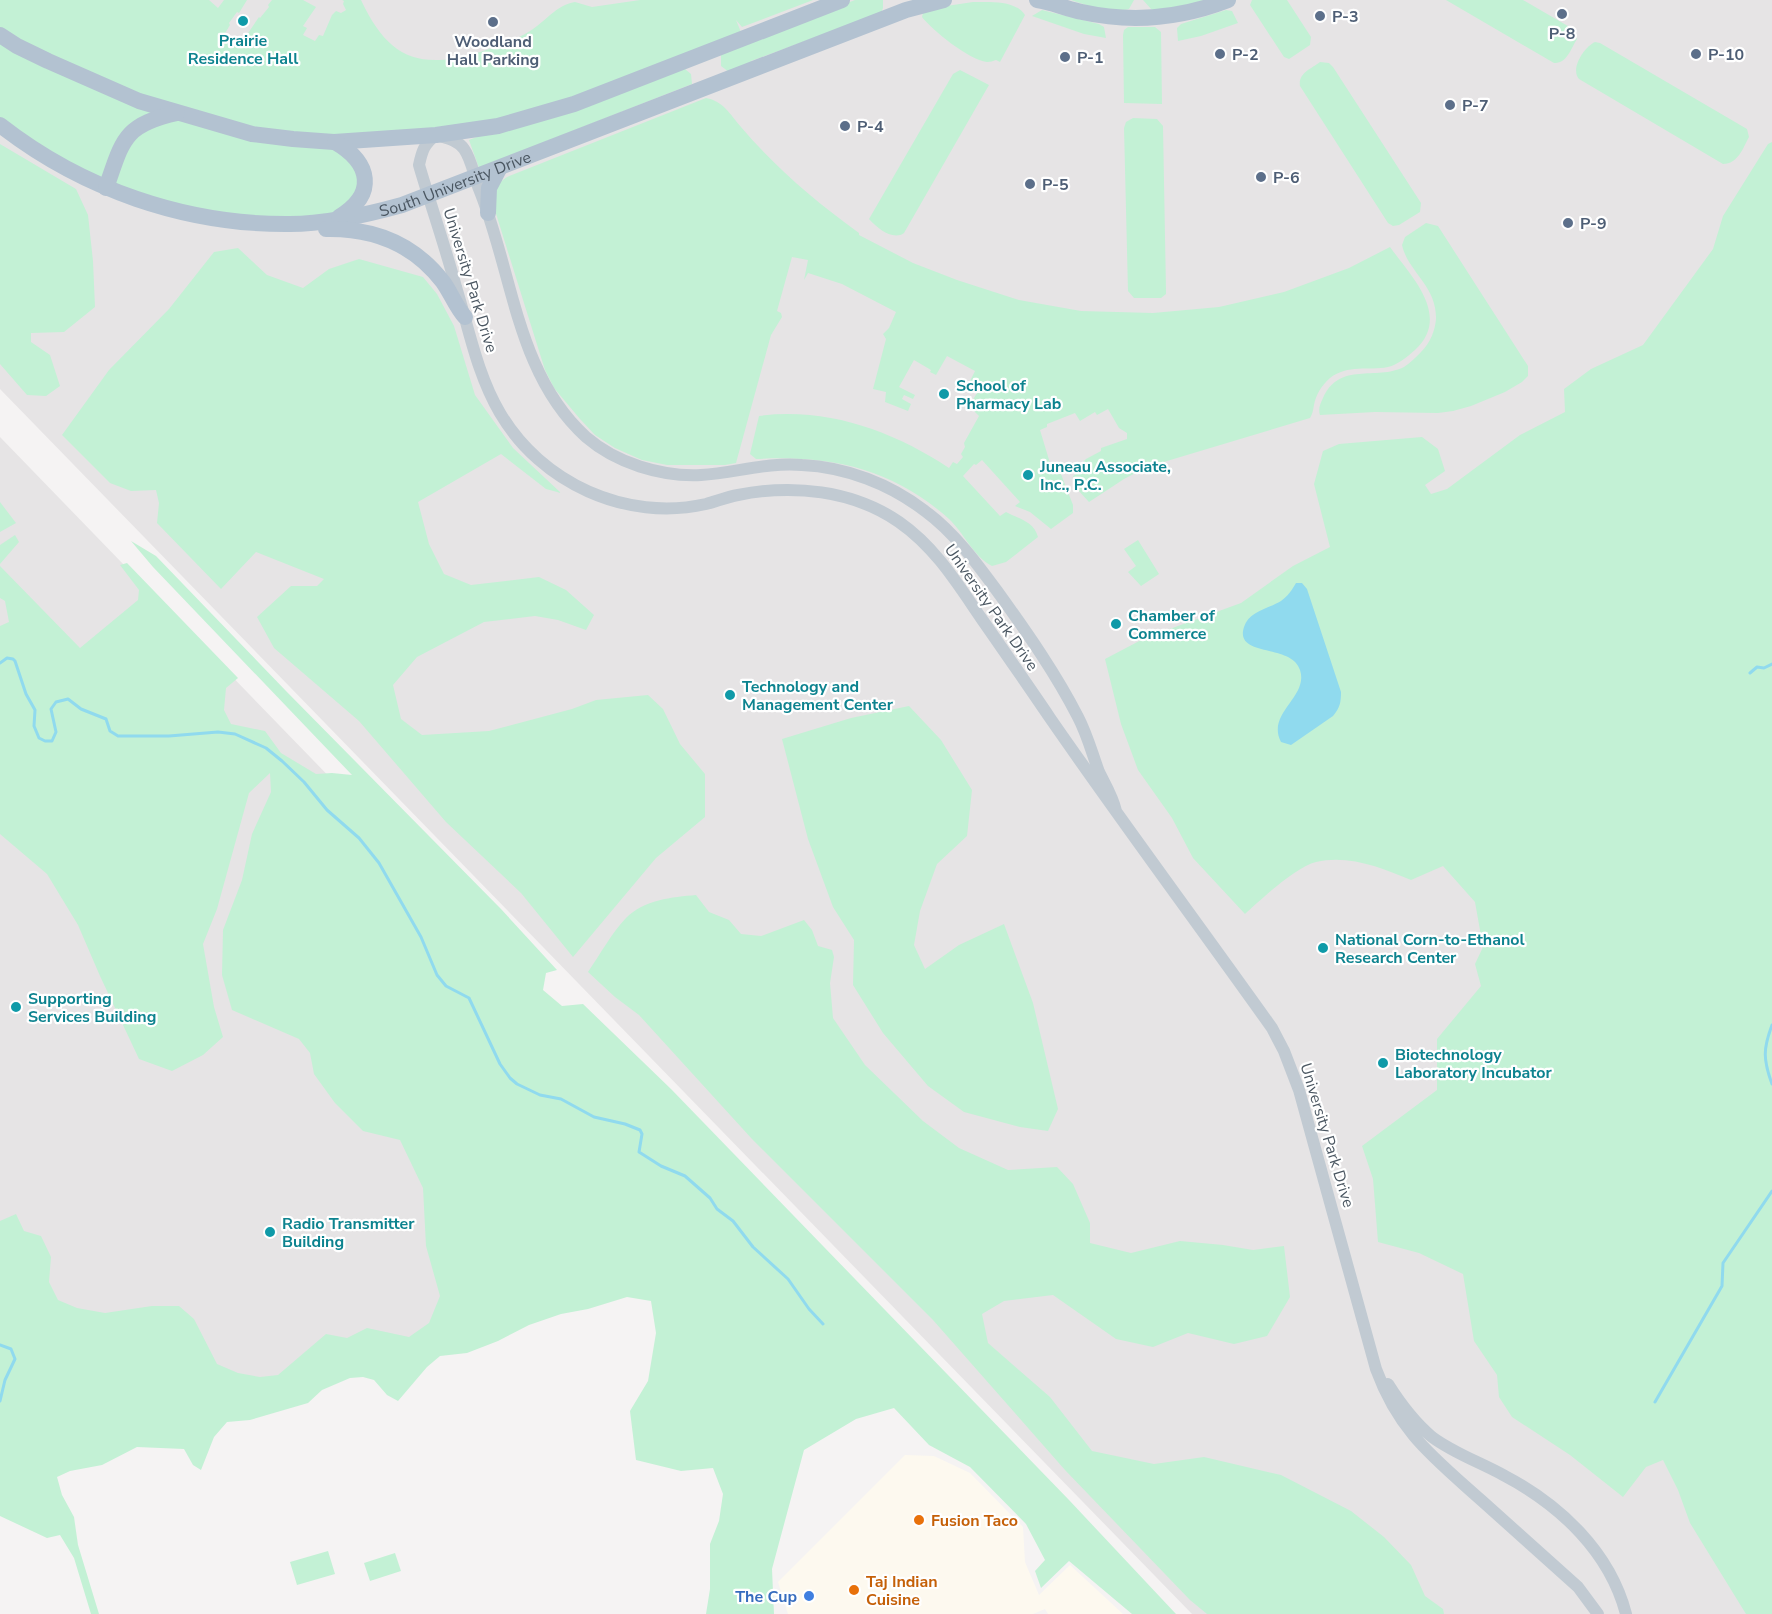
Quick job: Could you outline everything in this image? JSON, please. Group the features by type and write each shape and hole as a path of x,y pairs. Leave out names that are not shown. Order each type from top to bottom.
{"main road":[{"path":"0,35 17,46 82,77 140,101 252,134 335,142 436,135 498,126 574,104 839,0"},
{"name":"South University Drive","path":"0,125 57,164 106,188 135,199 190,213 255,223 293,224 336,219 386,210 428,195 906,10 944,0"},
{"path":"1037,0 1045,0 1109,17 1143,19 1185,14 1228,0"},
{"path":"106,188 120,146 129,134 146,121 180,112"},
{"path":"335,142 355,156 363,168 366,179 356,205 336,219"},
{"path":"488,213 489,188 499,169"},
{"path":"293,224 363,231 400,244 416,254 434,271 465,317"}],"street":[{"name":"University Park Drive","path":"1116,811 1078,717 1036,648 975,563 945,528 926,511 883,486 860,476 821,467 781,464 711,474 683,475 646,468 608,452 589,439 571,422 546,390 531,356 488,213 465,149 454,141 436,135 423,147 420,165 482,376 501,415 513,433 541,462 580,489 619,503 660,508 706,504 729,496 764,491 825,493 880,511 916,535 943,565 1116,811 1272,1028 1284,1051 1299,1090 1368,1339 1382,1385 1391,1404 1422,1448 1578,1587 1598,1614"},
{"name":"University Park Drive","path":"1368,1339 1388,1384 1400,1403 1430,1435 1454,1452 1525,1487 1547,1503 1582,1535 1607,1568 1626,1614"}],"shaded area":[{"path":"0,0 1772,0 1772,1614 1192,1614 0,389"},
{"path":"0,437 781,1243 29,1475 0,1388"},
{"path":"905,1455 934,1456 970,1473 1023,1527 1025,1562 1039,1595 1070,1565 1123,1614 1048,1614 1045,1609 1033,1614 788,1614 778,1582"}],"green space":[{"path":"0,0 209,0 218,8 224,0 247,0 229,23 224,35 232,42 235,39 239,42 269,7 272,0 303,0 316,7 303,26 307,28 303,35 315,41 319,35 323,36 336,11 341,13 346,10 342,0 361,0 381,34 393,45 405,54 435,60 474,54 510,42 530,31 556,10 575,2 592,7 640,0 813,0 742,27 736,20 743,37 531,118 342,142 362,168 350,211 297,223 135,199 0,125"},
{"path":"855,0 883,0 883,8 881,13 751,61 750,65 729,72 721,66 721,54"},
{"path":"1071,0 1134,0 1129,9 1115,10 1092,7"},
{"path":"1143,0 1205,0 1184,6 1152,10"},
{"path":"1252,0 1287,0 1311,37 1310,45 1289,59 1284,57 1250,5"},
{"path":"1446,0 1523,0 1573,29 1577,39 1565,58 1554,63"},
{"path":"973,2 1009,4 1021,10 1025,15 1000,62 996,60 987,62 971,56 942,36 922,17 923,13 940,7"},
{"path":"1042,10 1099,24 1104,27 1106,38 1084,34 1032,16"},
{"path":"1226,10 1232,11 1238,23 1201,36 1178,41 1177,28 1181,24"},
{"path":"1128,27 1155,27 1161,32 1162,104 1124,103 1123,35 1124,30"},
{"path":"1595,42 1747,129 1749,137 1739,155 1733,161 1723,164 1579,79 1577,64 1587,48"},
{"path":"1320,62 1329,63 1333,67 1421,203 1420,212 1399,225 1393,226 1388,223 1300,86 1303,75"},
{"path":"685,69 691,74 692,84 479,168 469,140"},
{"path":"960,70 989,85 904,233 895,235 885,232 869,219 953,74"},
{"path":"706,98 722,105 782,170 859,235 913,263 1019,300 1081,311 1153,313 1219,307 1284,292 1349,268 1390,247 1417,283 1429,310 1430,324 1425,337 1415,350 1392,366 1351,369 1330,378 1318,393 1310,418 1147,467 1089,502 1077,489 1073,476 1076,474 1076,469 1086,459 1101,451 1101,448 1127,439 1127,433 1119,428 1108,409 1097,415 1095,412 1080,421 1075,413 1047,424 1047,427 1040,430 1053,473 1060,472 1073,505 1073,513 1051,529 1030,512 1015,506 1020,502 982,460 974,464 963,476 1000,516 1006,512 1025,521 1033,527 1038,537 1006,562 992,566 979,556 949,519 905,488 882,477 859,468 835,463 783,458 756,459 750,454 759,416 810,415 858,425 882,433 949,468 953,462 957,464 963,457 961,454 965,447 964,443 979,416 969,406 977,393 967,387 975,371 947,356 936,375 914,360 899,387 915,395 913,399 904,395 902,399 911,404 908,411 885,402 886,392 873,389 886,339 883,334 889,328 896,312 842,284 808,273 804,280 808,260 792,257 777,311 782,317 771,335 736,463 667,465 642,460 615,448 595,435 554,388 545,370 492,201 499,183 507,177"},
{"path":"1133,118 1157,119 1163,126 1166,294 1161,298 1134,298 1128,291 1124,128 1126,122"},
{"path":"1772,142 1772,1614 1746,1614 1690,1523 1678,1490 1663,1460 1646,1467 1623,1497 1570,1455 1512,1417 1499,1397 1497,1375 1474,1341 1463,1274 1419,1253 1378,1242 1373,1179 1362,1146 1437,1090 1437,1039 1481,986 1475,964 1483,947 1475,902 1443,866 1411,880 1353,861 1328,860 1316,862 1299,870 1245,914 1193,858 1172,818 1138,770 1121,724 1105,659 1145,638 1241,603 1293,566 1330,547 1314,484 1323,451 1339,444 1422,437 1438,449 1445,471 1425,485 1431,494 1447,489 1520,435 1565,412 1564,389 1591,369 1643,345 1713,249 1723,216 1768,144"},
{"path":"0,144 76,189 88,215 95,307 64,332 31,333 31,342 50,355 60,386 46,396 27,395 0,364"},
{"path":"1426,223 1438,226 1528,366 1528,376 1505,392 1453,411 1320,415 1323,398 1330,387 1339,380 1359,374 1382,373 1404,367 1421,352 1429,341 1436,319 1435,307 1427,288 1405,255 1402,245 1405,237"},
{"path":"238,248 267,275 303,288 329,269 359,259 423,277 437,294 454,326 475,395 513,448 561,493 546,489 501,454 418,502 429,544 444,574 471,585 539,577 566,590 594,615 586,630 558,620 535,616 484,622 417,657 393,685 401,719 422,735 489,731 572,709 596,700 648,695 663,709 680,744 705,774 705,817 656,858 573,957 521,893 446,822 359,721 274,648 257,617 291,586 317,586 324,579 256,552 221,589 157,523 159,503 156,490 131,491 110,483 62,435 109,370 169,309 214,252"},
{"path":"0,502 16,523 0,532"},
{"path":"15,535 19,542 0,564 0,545"},
{"path":"1138,540 1159,574 1141,586 1128,572 1136,566 1124,549"},
{"path":"131,541 156,556 501,909 557,970 546,973 543,990 562,1006 583,1004 671,1089 1069,1500 1176,1614 1132,1614 1069,1561 1041,1588 1035,1571 1045,1560 1026,1524 970,1467 929,1445 894,1408 856,1419 804,1450 772,1569 774,1614 706,1614 710,1589 710,1544 719,1521 723,1494 713,1468 681,1471 636,1460 630,1411 648,1381 656,1333 651,1301 627,1297 529,1325 498,1341 467,1353 440,1356 427,1367 398,1401 387,1395 374,1380 363,1377 350,1378 322,1390 308,1403 250,1420 227,1422 214,1437 201,1470 193,1465 184,1449 137,1447 102,1465 70,1471 57,1477 62,1495 74,1517 78,1545 99,1614 91,1614 74,1558 60,1535 47,1538 0,1516 0,1221 16,1214 24,1231 41,1236 51,1257 49,1282 58,1300 77,1308 105,1313 152,1306 179,1306 194,1319 217,1364 238,1373 260,1377 278,1375 326,1334 347,1338 367,1328 409,1337 429,1323 440,1296 426,1246 423,1188 400,1140 363,1131 335,1103 314,1074 310,1053 299,1039 232,1010 222,975 223,930 242,880 252,834 271,792 270,773 249,793 217,909 203,944 214,1007 223,1037 203,1055 172,1071 139,1059 78,925 47,874 0,834 0,626 9,622 5,601 0,598 0,566 80,648 138,600 139,590 120,565 127,563 238,678 226,688 224,710 231,724 265,731 281,753 316,774 352,775 153,567"},
{"path":"909,706 941,740 972,790 967,836 937,864 920,911 914,945 925,969 959,945 1004,924 1033,1003 1058,1109 1048,1131 1020,1127 964,1112 928,1086 883,1033 853,985 854,940 833,907 808,839 782,739 851,718"},
{"path":"696,895 709,912 729,920 741,934 761,936 804,920 812,930 818,946 832,950 834,957 830,983 833,1018 865,1065 923,1121 959,1148 1008,1170 1057,1167 1073,1184 1090,1223 1090,1243 1131,1253 1180,1241 1253,1250 1284,1246 1290,1297 1267,1336 1234,1344 1188,1333 1153,1347 1116,1339 1053,1295 1004,1301 982,1314 988,1343 1050,1397 1092,1451 1154,1464 1204,1457 1281,1475 1351,1511 1384,1537 1411,1565 1425,1596 1443,1609 1444,1614 1207,1614 1190,1600 1065,1470 933,1320 752,1139 639,1015 588,972 616,930 633,912 659,900"},
{"path":"328,1551 335,1574 297,1585 290,1562"},
{"path":"395,1553 401,1571 370,1581 364,1563"}],"water":[{"path":"1296,583 1302,583 1307,589 1341,696 1339,708 1333,716 1291,745 1281,742 1278,732 1279,722 1299,689 1300,670 1295,662 1286,656 1255,647 1247,643 1243,637 1244,627 1250,617 1281,601"}],"waterway":[{"path":"0,663 7,658 15,661 26,694 35,710 34,726 39,738 45,741 52,741 56,732 51,709 56,702 68,699 81,709 106,719 110,731 118,736 169,736 218,732 235,734 266,748 304,782 327,810 359,838 379,863 421,937 437,975 446,986 469,998 500,1064 510,1078 540,1095 561,1099 594,1117 640,1130 642,1134 639,1152 661,1166 685,1176 710,1198 717,1209 733,1221 753,1247 788,1279 809,1309 823,1324"},
{"path":"1750,673 1757,667 1764,668 1772,664"},
{"path":"1772,1025 1765,1054 1772,1084"},
{"path":"1655,1402 1722,1286 1723,1263 1772,1191"},
{"path":"0,1345 11,1349 15,1359 5,1380 0,1401"}],"place":[{"name":"P-8","path":"1562,14"},
{"name":"P-3","path":"1320,16"},
{"name":"Prairie Residence Hall","path":"243,21"},
{"name":"Woodland Hall Parking","path":"493,22"},
{"name":"P-2","path":"1220,54"},
{"name":"P-10","path":"1696,54"},
{"name":"P-1","path":"1065,57"},
{"name":"P-7","path":"1450,105"},
{"name":"P-4","path":"845,126"},
{"name":"P-6","path":"1261,177"},
{"name":"P-5","path":"1030,184"},
{"name":"P-9","path":"1568,223"},
{"name":"School of Pharmacy Lab","path":"944,394"},
{"name":"Juneau Associate, Inc., P.C.","path":"1028,475"},
{"name":"Chamber of Commerce","path":"1116,624"},
{"name":"Technology and Management Center","path":"730,695"},
{"name":"National Corn-to-Ethanol Research Center","path":"1323,948"},
{"name":"Supporting Services Building","path":"16,1007"},
{"name":"Biotechnology Laboratory Incubator","path":"1383,1063"},
{"name":"Radio Transmitter Building","path":"270,1232"},
{"name":"Fusion Taco","path":"919,1520"},
{"name":"Taj Indian Cuisine","path":"854,1590"},
{"name":"The Cup","path":"809,1596"}]}
